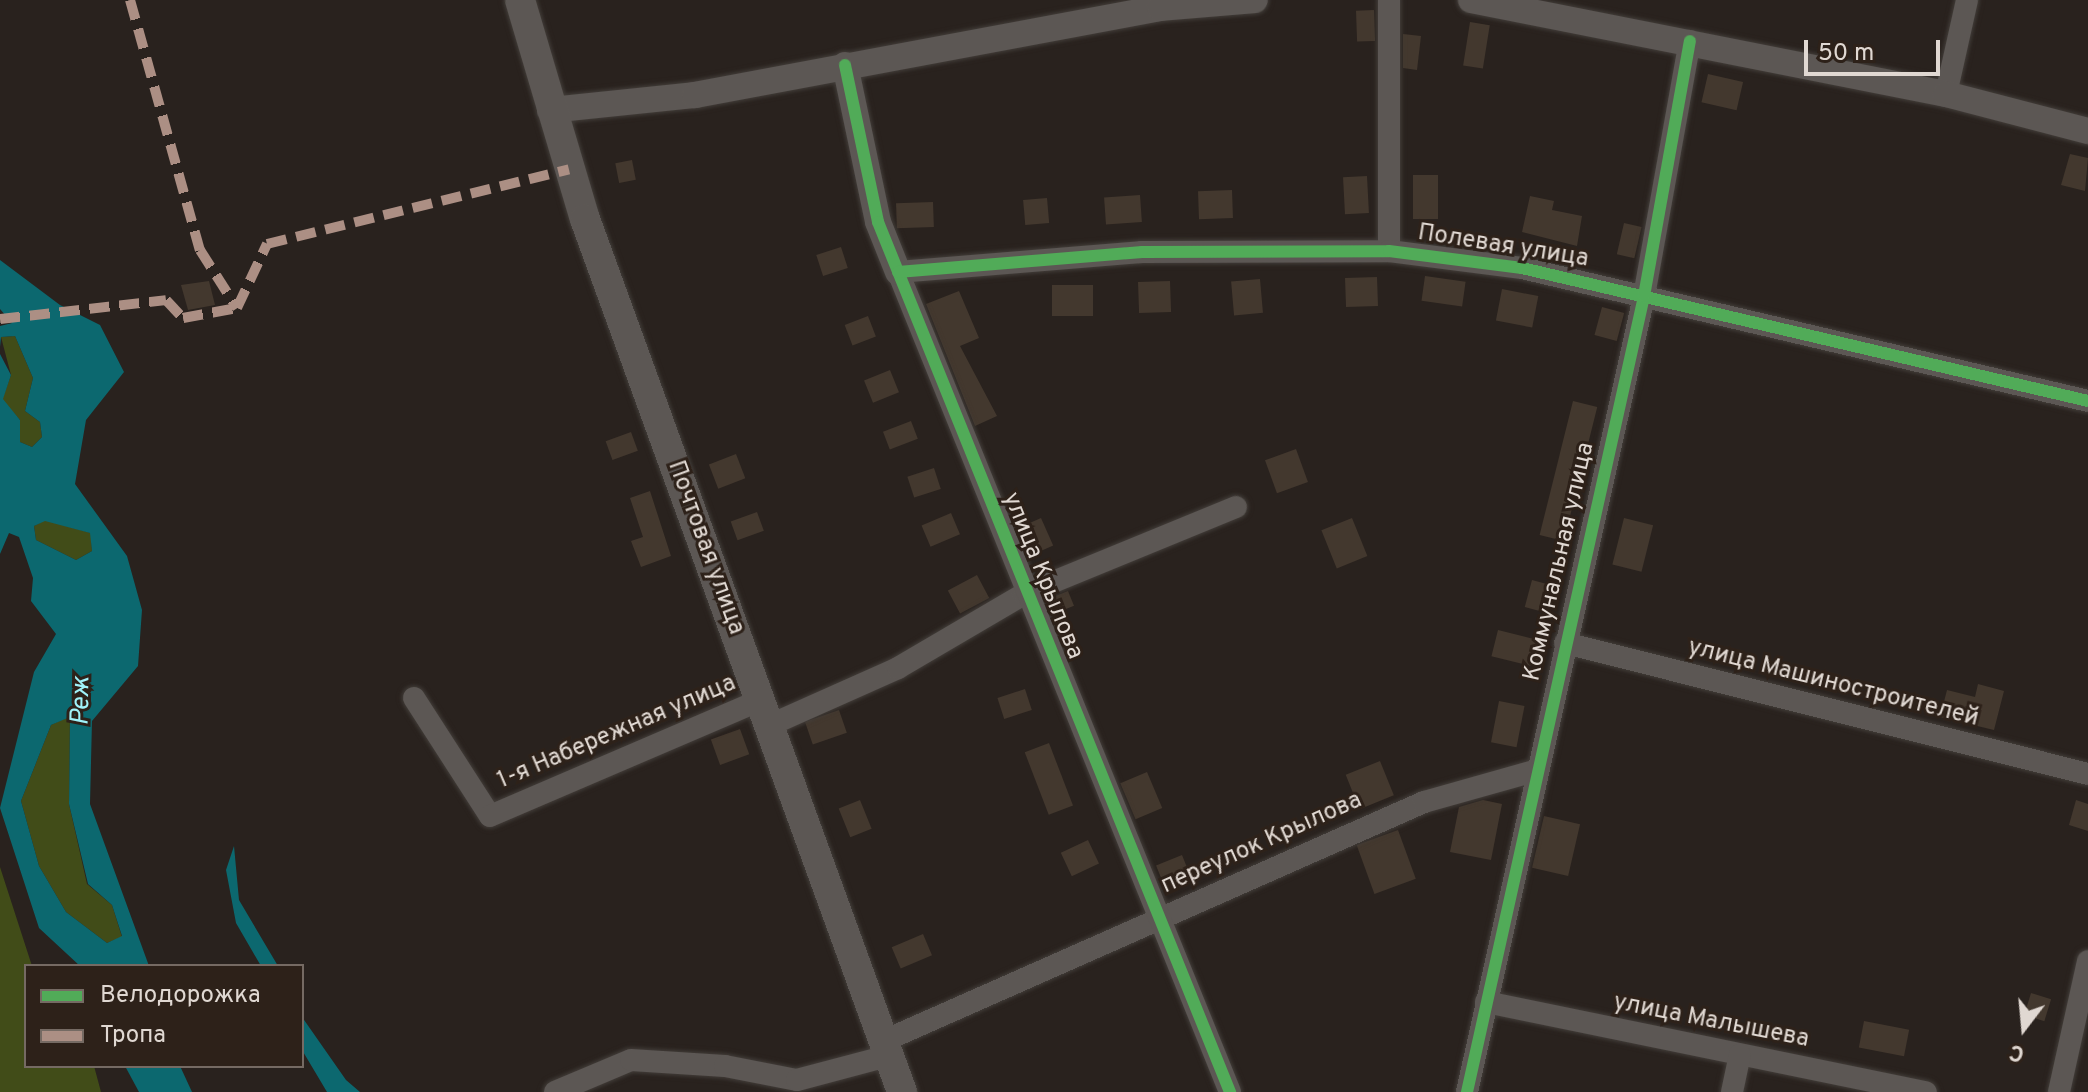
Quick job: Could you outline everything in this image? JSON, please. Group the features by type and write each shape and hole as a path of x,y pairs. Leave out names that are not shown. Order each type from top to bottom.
{"main road":[{"name":"Почтовая улица","path":"520,0 550,110 902,1092"}],"street":[{"path":"550,110 695,95 1160,8 1255,0"},
{"path":"1389,0 1389,251"},
{"path":"1471,0 1946,94 2088,131"},
{"path":"1946,94 1967,0"},
{"name":"Коммунальная улица","path":"1467,1092 1534,771 1644,296 1690,41"},
{"name":"улица Крылова","path":"845,65 878,222 1024,594 1230,1092"},
{"name":"Полевая улица","path":"898,272 1142,252 1389,251 1522,268 2088,401"},
{"path":"764,713 898,668 1024,594 1236,507"},
{"name":"улица Машиностроителей","path":"1565,643 2088,774"},
{"name":"1-я Набережная улица","path":"414,698 490,816 764,713"},
{"name":"переулок Крылова","path":"555,1092 631,1060 725,1066 797,1080 888,1047 1158,918 1424,802 1534,771"},
{"path":"2059,1092 2088,961"},
{"name":"улица Малышева","path":"1486,1002 1926,1092"},
{"path":"1732,1092 1740,1055"}],"green space":[{"path":"15,336 33,378 25,411 40,422 42,437 32,447 20,442 20,420 2,400 11,375 1,337"},
{"path":"45,520 91,533 92,551 76,560 36,540 34,526"},
{"path":"70,716 69,804 87,884 112,905 122,937 107,943 66,912 39,866 21,801 51,725"},
{"path":"0,867 31,964 24,964 24,1068 95,1068 101,1092 0,1092"}],"water":[{"name":"Реж","path":"0,260 60,305 100,325 124,372 86,420 75,484 127,556 142,610 138,666 92,721 90,804 148,964 78,964 39,928 0,808 34,672 56,634 31,601 33,578 19,537 9,533 0,554 0,354 11,375 3,399 20,420 20,442 32,447 42,437 40,422 25,411 33,378 15,336 1,337 0,347 0,326 12,323 0,309","holes":["45,521 90,533 92,551 76,560 36,540 34,526","70,717 69,804 88,884 112,905 122,936 107,943 66,912 39,866 21,801 51,725"]},
{"path":"234,846 239,900 277,964 260,964 236,923 226,870"},
{"path":"304,1020 346,1080 360,1092 327,1092 304,1053"},
{"path":"126,1068 181,1068 192,1092 139,1092"}],"building":[{"path":"1374,10 1375,41 1357,42 1356,11"},
{"path":"1470,22 1490,25 1483,69 1463,65"},
{"path":"1403,34 1421,36 1417,70 1403,68"},
{"path":"1708,74 1743,82 1737,110 1701,102"},
{"path":"2070,154 2088,158 2085,191 2061,185"},
{"path":"632,160 636,180 619,183 615,163"},
{"path":"1413,175 1438,175 1438,219 1413,219"},
{"path":"1367,176 1369,213 1345,214 1343,177"},
{"path":"1232,190 1233,218 1199,219 1198,191"},
{"path":"1140,195 1142,222 1106,224 1104,198"},
{"path":"1530,196 1554,201 1552,210 1582,216 1577,246 1522,232"},
{"path":"1047,198 1049,223 1025,225 1023,200"},
{"path":"933,202 934,227 897,228 896,203"},
{"path":"1624,223 1642,227 1634,258 1617,254"},
{"path":"841,247 848,268 823,276 816,255"},
{"path":"1425,276 1466,282 1462,306 1422,301"},
{"path":"1377,277 1378,306 1346,307 1345,278"},
{"path":"1260,279 1263,313 1234,315 1231,282"},
{"path":"209,281 215,305 188,310 181,285"},
{"path":"1170,281 1171,312 1139,313 1138,282"},
{"path":"1052,285 1093,285 1093,316 1052,316"},
{"path":"1502,289 1538,296 1532,327 1496,320"},
{"path":"959,291 979,338 960,346 997,416 975,426 926,304"},
{"path":"1602,307 1624,313 1617,341 1594,335"},
{"path":"868,316 876,337 853,345 845,325"},
{"path":"890,370 899,392 873,403 864,380"},
{"path":"1573,401 1597,407 1564,541 1540,535"},
{"path":"911,421 918,439 890,449 883,432"},
{"path":"631,432 638,451 612,460 606,441"},
{"path":"1296,449 1308,482 1277,493 1265,460"},
{"path":"736,454 745,478 718,489 709,464"},
{"path":"934,468 941,489 914,498 907,477"},
{"path":"650,491 671,556 641,567 631,541 643,537 630,498"},
{"path":"757,512 764,531 738,540 731,522"},
{"path":"951,513 960,534 931,547 922,526"},
{"path":"1041,518 1053,545 1029,556 1017,529"},
{"path":"1352,518 1367,556 1337,568 1321,530"},
{"path":"1624,518 1653,525 1641,572 1612,565"},
{"path":"977,575 989,598 960,613 948,590"},
{"path":"1532,580 1554,586 1547,613 1525,607"},
{"path":"1068,591 1074,606 1052,615 1046,600"},
{"path":"1498,630 1543,641 1536,667 1491,656"},
{"path":"1978,684 2004,691 1994,730 1940,717 1947,690 1975,697"},
{"path":"1025,689 1032,710 1004,719 997,698"},
{"path":"1499,701 1525,706 1517,747 1491,742"},
{"path":"839,710 847,733 813,744 805,722"},
{"path":"740,729 749,754 720,765 711,740"},
{"path":"1049,743 1073,806 1049,815 1025,752"},
{"path":"1380,761 1394,795 1360,809 1346,775"},
{"path":"1147,772 1162,808 1136,819 1120,783"},
{"path":"860,800 872,829 850,837 839,809"},
{"path":"1483,800 1502,804 1491,860 1450,852 1459,807"},
{"path":"2076,800 2088,804 2088,831 2069,825"},
{"path":"1544,816 1580,824 1568,876 1532,868"},
{"path":"1398,830 1416,879 1374,894 1357,845"},
{"path":"1088,840 1099,864 1072,876 1061,853"},
{"path":"1182,855 1193,882 1167,892 1156,865"},
{"path":"923,934 932,955 901,968 892,947"},
{"path":"2031,993 2051,999 2044,1021 2024,1015"},
{"path":"1864,1021 1909,1030 1904,1056 1859,1048"}],"marked path":[{"path":"130,0 200,250 237,308"},
{"path":"0,319 166,300 183,318 237,308 267,244 569,169"}],"cycle path":[{"path":"1467,1092 1644,296 1690,41"},
{"path":"845,65 878,222 1230,1092"},
{"path":"898,272 1142,252 1389,251 1522,268 2088,401"}]}
